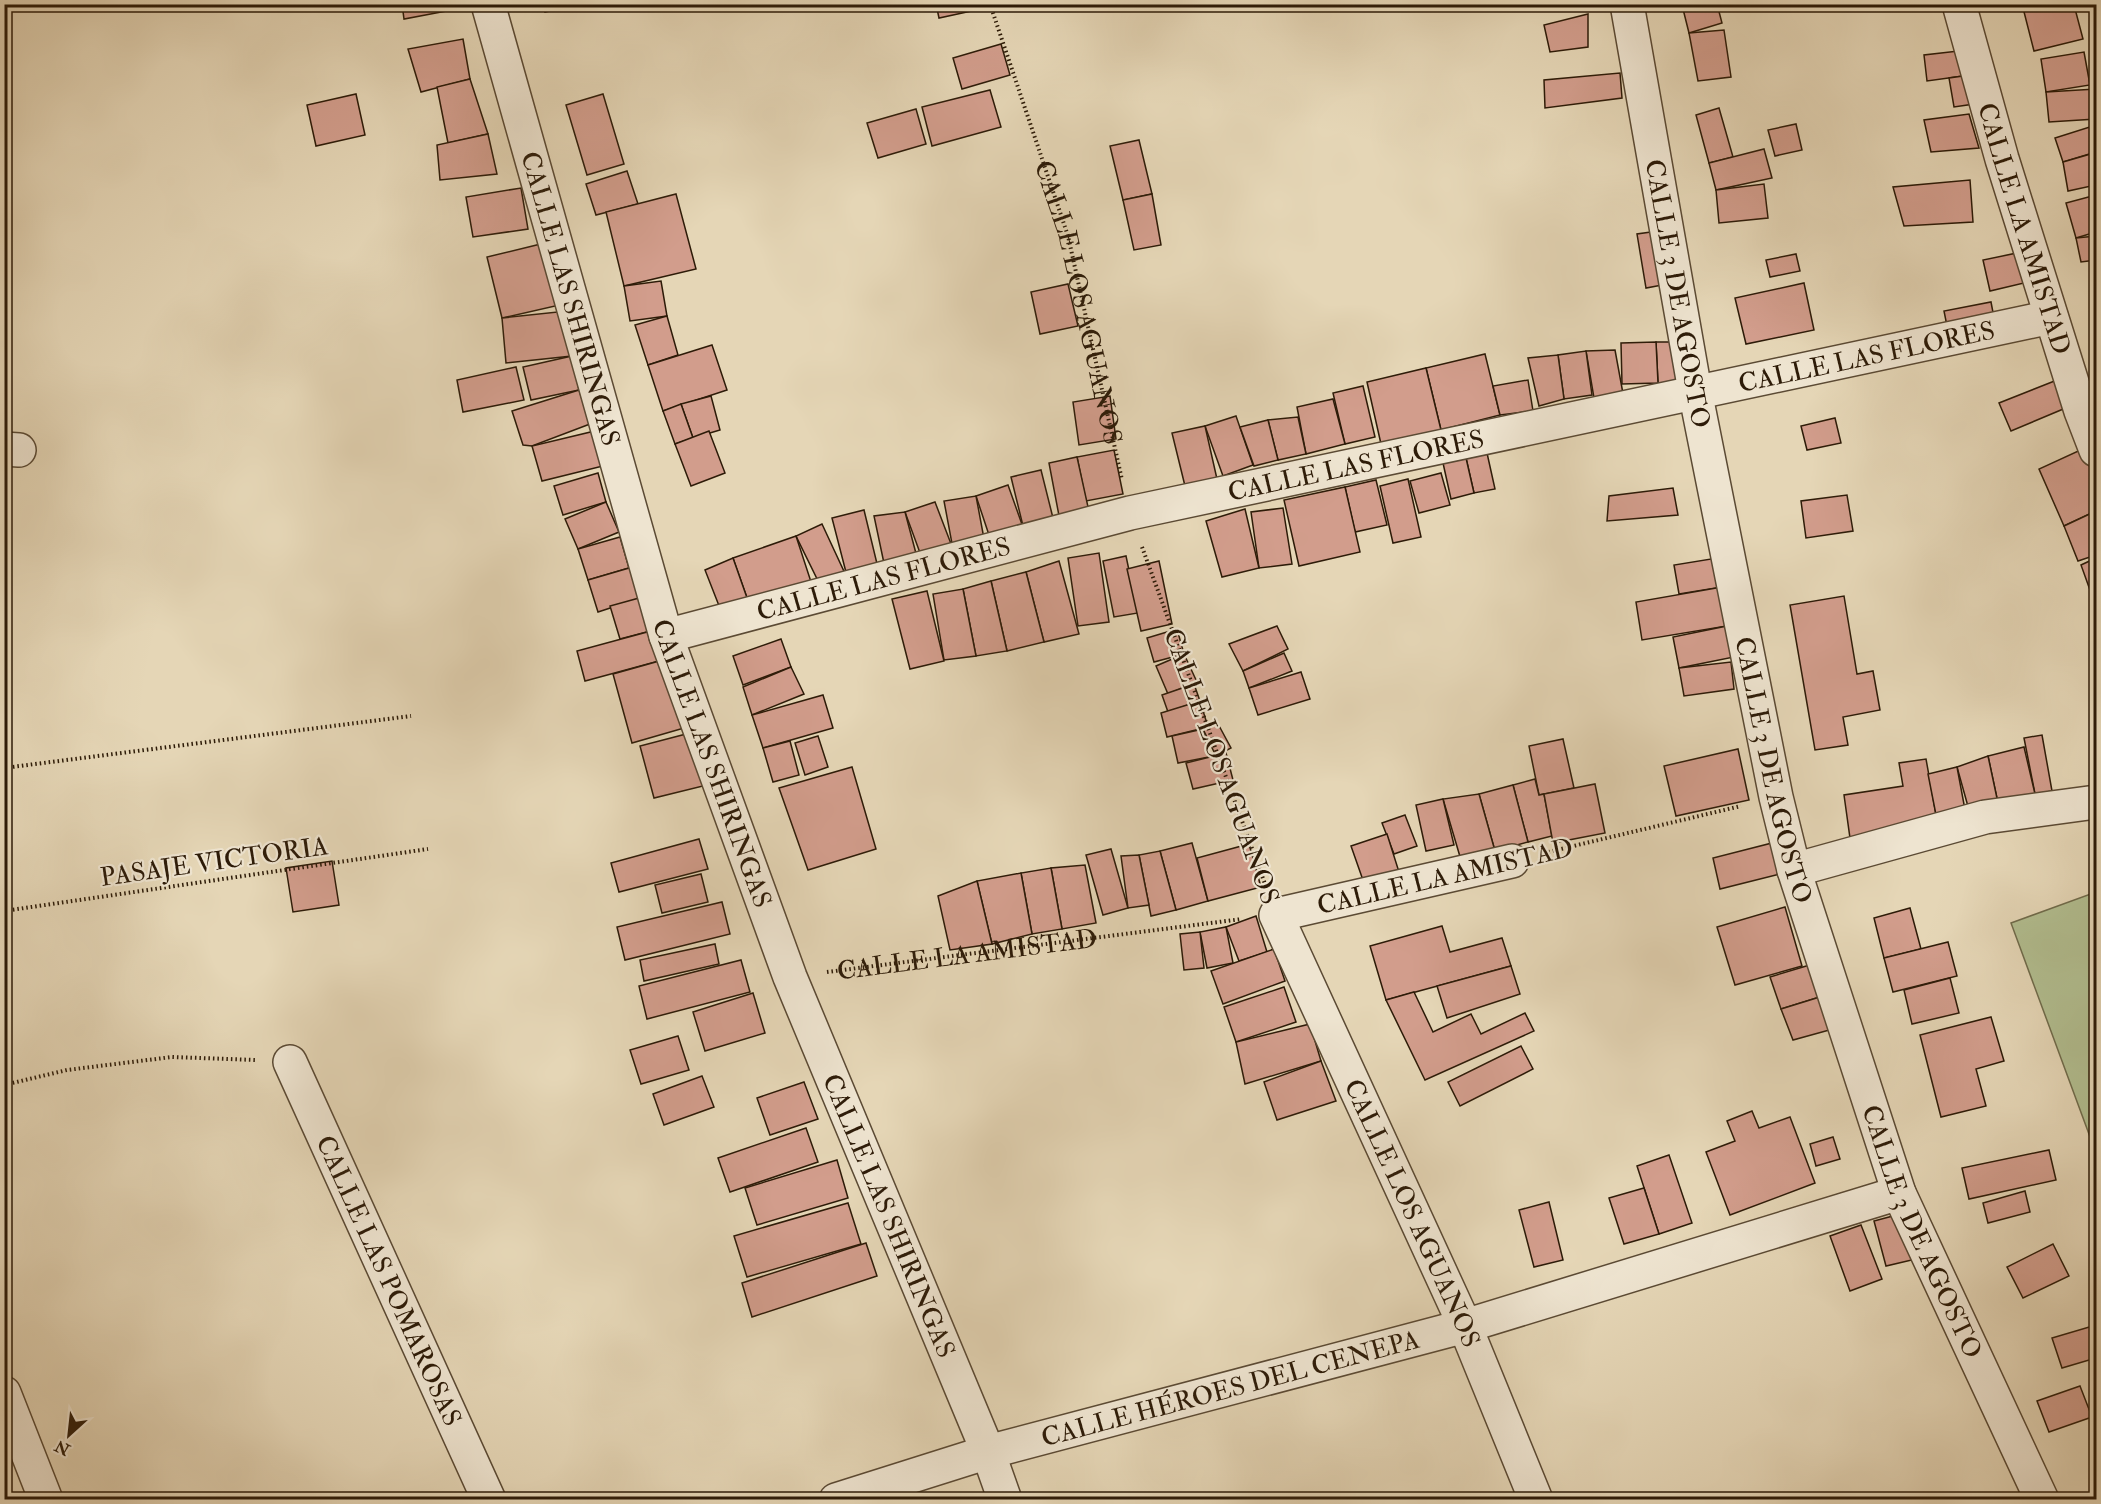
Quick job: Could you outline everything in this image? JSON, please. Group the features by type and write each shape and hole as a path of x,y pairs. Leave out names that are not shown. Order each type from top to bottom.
{"street":[{"name":"CALLE LAS SHIRINGAS","path":"488,4 666,636 790,977 988,1452 1005,1500"},
{"name":"CALLE 3 DE AGOSTO","path":"1627,4 1695,391 1776,797 1794,870 1899,1193 2042,1500"},
{"name":"CALLE LA AMISTAD","path":"1959,4 2002,159 2081,411 2097,450"},
{"name":"CALLE LAS FLORES","path":"666,636 1130,513 2051,317"},
{"path":"1794,870 1985,817 2097,802"},
{"name":"CALLE LA AMISTAD","path":"1276,915 1512,861"},
{"name":"CALLE LOS AGUANOS","path":"1276,915 1465,1326 1536,1500"},
{"name":"CALLE LAS POMAROSAS","path":"290,1062 489,1500"},
{"name":"CALLE HÉROES DEL CENEPA","path":"836,1500 988,1452 1465,1326 1899,1193"},
{"path":"4,1393 46,1500"}],"path":[{"name":"CALLE LOS AGUANOS","path":"990,4 1068,236 1130,513 1276,915"},
{"path":"4,768 411,716"},
{"name":"CALLE LA AMISTAD","path":"1512,861 1776,797"},
{"name":"PASAJE VICTORIA","path":"4,911 428,849"},
{"name":"CALLE LA AMISTAD","path":"790,977 1276,915"},
{"path":"4,1085 67,1070 172,1057 290,1062"}],"green space":[{"path":"2096,892 2096,1153 2011,923"}],"building":[{"path":"402,4 468,4 468,7 404,19"},
{"path":"543,4 568,4 568,7 545,12"},
{"path":"936,4 980,4 981,9 939,18"},
{"path":"1717,4 1722,23 1689,33 1682,5"},
{"path":"2022,4 2077,4 2074,5 2083,39 2034,51"},
{"path":"1588,14 1588,47 1550,52 1544,25"},
{"path":"1724,30 1731,77 1698,81 1689,33"},
{"path":"463,39 470,79 421,92 408,49"},
{"path":"1001,44 1010,75 962,89 953,58"},
{"path":"1967,50 1970,75 1927,81 1924,55"},
{"path":"2084,52 2090,85 2046,92 2041,59"},
{"path":"1620,73 1622,98 1545,108 1544,80"},
{"path":"1970,75 1974,104 1954,107 1949,78"},
{"path":"470,79 488,134 448,143 437,87"},
{"path":"2096,89 2096,119 2049,122 2046,92"},
{"path":"990,90 1001,127 932,146 922,107"},
{"path":"356,94 365,135 316,146 307,105"},
{"path":"603,94 624,164 587,175 566,105"},
{"path":"1719,108 1733,157 1709,163 1696,115"},
{"path":"916,109 926,144 878,158 867,123"},
{"path":"1969,114 1979,148 1931,152 1924,120"},
{"path":"1796,124 1802,150 1775,156 1768,130"},
{"path":"2096,125 2096,152 2063,162 2055,138"},
{"path":"488,134 497,174 440,180 437,145"},
{"path":"1139,140 1152,194 1123,200 1110,146"},
{"path":"1764,149 1772,178 1716,190 1709,163"},
{"path":"2094,153 2096,185 2068,191 2063,162"},
{"path":"627,171 638,204 596,215 586,184"},
{"path":"1970,180 1973,222 1904,226 1893,187"},
{"path":"1764,184 1768,218 1719,223 1716,190"},
{"path":"521,188 528,229 473,237 466,197"},
{"path":"676,194 696,269 624,286 606,212"},
{"path":"1152,194 1161,245 1134,250 1123,200"},
{"path":"2096,195 2096,232 2076,238 2066,203"},
{"path":"1665,230 1673,283 1646,288 1637,234"},
{"path":"2096,236 2096,260 2081,262 2076,238"},
{"path":"549,242 564,304 502,318 487,257"},
{"path":"2017,253 2024,283 1990,291 1983,260"},
{"path":"1796,254 1800,271 1770,277 1766,260"},
{"path":"661,281 667,316 630,321 624,286"},
{"path":"1804,283 1814,330 1746,344 1735,298"},
{"path":"1068,284 1078,326 1040,334 1031,292"},
{"path":"1991,302 1995,323 1948,331 1944,311"},
{"path":"567,311 572,356 506,363 502,318"},
{"path":"667,316 678,355 648,365 635,325"},
{"path":"1656,342 1682,342 1684,382 1658,383"},
{"path":"1656,342 1658,383 1622,384 1621,343"},
{"path":"712,345 727,390 663,411 648,365"},
{"path":"1615,350 1624,399 1595,404 1586,351"},
{"path":"1586,351 1592,395 1564,399 1558,355"},
{"path":"1485,354 1500,415 1441,430 1426,368"},
{"path":"1558,355 1564,399 1539,406 1528,358"},
{"path":"572,356 579,390 531,400 523,367"},
{"path":"516,367 524,400 463,412 457,380"},
{"path":"1426,368 1441,430 1381,444 1367,382"},
{"path":"1528,380 1533,411 1500,415 1493,386"},
{"path":"2057,380 2068,407 2011,431 1999,403"},
{"path":"1363,386 1375,437 1345,444 1333,393"},
{"path":"579,390 590,424 532,446 523,445 512,411"},
{"path":"711,396 720,430 693,438 681,404"},
{"path":"1110,396 1116,439 1079,445 1073,402"},
{"path":"1333,399 1345,444 1306,454 1297,407"},
{"path":"681,404 693,438 675,444 663,411"},
{"path":"1236,416 1253,465 1223,476 1205,426"},
{"path":"1298,417 1306,454 1278,460 1268,420"},
{"path":"1835,418 1841,443 1807,450 1801,426"},
{"path":"1268,420 1278,460 1254,466 1240,427"},
{"path":"1205,426 1217,479 1185,486 1172,433"},
{"path":"599,430 607,465 542,481 532,446"},
{"path":"709,431 725,473 691,486 675,444"},
{"path":"2087,447 2096,469 2096,511 2064,526 2039,469"},
{"path":"1114,450 1123,494 1086,501 1077,457"},
{"path":"1487,453 1495,489 1474,493 1466,458"},
{"path":"1077,457 1090,516 1060,521 1049,463"},
{"path":"1466,458 1474,493 1451,499 1443,463"},
{"path":"1041,470 1054,522 1024,530 1011,477"},
{"path":"598,473 606,502 563,515 554,486"},
{"path":"1441,473 1450,505 1419,513 1410,481"},
{"path":"1408,479 1421,537 1393,543 1380,486"},
{"path":"1376,480 1387,525 1355,532 1345,487"},
{"path":"1008,485 1024,530 991,541 976,496"},
{"path":"1345,487 1360,552 1299,566 1284,500"},
{"path":"1673,488 1678,515 1607,521 1609,496"},
{"path":"1847,495 1853,531 1806,538 1801,501"},
{"path":"976,496 985,544 953,549 944,501"},
{"path":"606,502 619,532 578,549 565,519"},
{"path":"935,502 953,549 923,561 905,512"},
{"path":"1283,508 1292,564 1259,568 1251,512"},
{"path":"1245,509 1259,568 1222,577 1206,521"},
{"path":"864,510 879,572 848,580 832,518"},
{"path":"2096,511 2096,555 2078,561 2064,526"},
{"path":"905,512 918,561 885,568 874,516"},
{"path":"822,524 848,580 824,593 796,536"},
{"path":"796,536 814,591 752,612 733,558"},
{"path":"620,537 629,568 588,580 578,549"},
{"path":"1099,553 1109,622 1078,626 1068,558"},
{"path":"1126,556 1138,613 1114,617 1103,561"},
{"path":"733,558 752,612 725,621 705,570"},
{"path":"1717,558 1722,587 1679,594 1674,565"},
{"path":"2096,558 2096,588 2090,590 2081,565"},
{"path":"1059,561 1079,634 1044,642 1026,572"},
{"path":"1159,561 1172,624 1141,631 1127,569"},
{"path":"636,566 650,595 598,612 588,580"},
{"path":"1026,572 1044,642 1007,651 991,581"},
{"path":"991,581 1007,651 976,656 963,589"},
{"path":"1722,587 1727,626 1642,640 1636,602"},
{"path":"963,589 976,656 944,660 933,594"},
{"path":"927,591 944,661 910,669 892,599"},
{"path":"650,595 662,628 620,639 610,606"},
{"path":"1844,596 1857,674 1873,671 1880,710 1843,717 1848,745 1815,750 1790,605"},
{"path":"1277,626 1288,649 1243,671 1229,644"},
{"path":"1727,626 1734,657 1679,668 1673,637"},
{"path":"662,628 670,658 585,681 577,651"},
{"path":"1177,629 1184,654 1154,662 1147,638"},
{"path":"781,639 791,667 743,685 733,656"},
{"path":"1284,653 1292,671 1249,688 1243,671"},
{"path":"1184,654 1197,682 1168,694 1156,666"},
{"path":"670,658 691,726 632,743 613,674"},
{"path":"1731,662 1734,689 1684,696 1679,668"},
{"path":"791,667 804,694 752,715 743,687"},
{"path":"1301,672 1310,699 1258,715 1249,688"},
{"path":"1194,684 1200,701 1168,712 1162,695"},
{"path":"823,695 833,728 763,748 752,715"},
{"path":"1200,701 1208,727 1167,737 1161,713"},
{"path":"1217,722 1231,748 1216,756 1203,729"},
{"path":"1203,729 1209,757 1178,763 1172,736"},
{"path":"690,733 703,786 654,798 640,746"},
{"path":"2042,735 2052,791 2035,794 2024,738"},
{"path":"818,736 828,767 805,775 795,743"},
{"path":"1563,739 1574,788 1539,795 1529,746"},
{"path":"790,741 799,775 773,782 763,748"},
{"path":"2024,747 2035,794 1998,803 1988,756"},
{"path":"1738,749 1749,800 1676,816 1664,766"},
{"path":"1226,753 1233,780 1193,789 1186,763"},
{"path":"1988,756 1998,803 1969,810 1957,767"},
{"path":"1926,759 1937,820 1850,838 1844,795 1903,786 1899,763"},
{"path":"852,767 876,849 808,870 779,788"},
{"path":"1957,767 1966,815 1937,820 1928,774"},
{"path":"1535,779 1539,795 1544,794 1552,836 1528,842 1513,785"},
{"path":"1595,784 1605,833 1553,843 1544,794"},
{"path":"1513,785 1528,842 1495,851 1479,794"},
{"path":"1479,794 1495,851 1461,860 1443,799"},
{"path":"1443,799 1454,845 1426,851 1416,805"},
{"path":"1405,815 1417,846 1394,854 1382,823"},
{"path":"1387,834 1399,872 1364,883 1351,846"},
{"path":"699,839 708,869 619,892 611,863"},
{"path":"1192,843 1208,901 1176,910 1160,851"},
{"path":"1772,843 1780,874 1720,889 1713,858"},
{"path":"1249,844 1261,887 1208,901 1197,858"},
{"path":"1111,849 1128,908 1103,915 1086,855"},
{"path":"1160,851 1176,910 1151,916 1139,855"},
{"path":"1139,855 1149,905 1128,908 1121,856"},
{"path":"332,861 339,905 293,912 286,868"},
{"path":"1085,865 1096,923 1062,929 1051,868"},
{"path":"1051,868 1062,929 1032,934 1021,873"},
{"path":"1021,873 1032,934 992,944 977,881"},
{"path":"701,874 708,902 662,913 655,885"},
{"path":"977,881 992,944 950,950 938,896"},
{"path":"722,902 730,934 625,960 617,927"},
{"path":"1785,907 1802,966 1735,985 1717,927"},
{"path":"1910,908 1921,949 1884,958 1874,918"},
{"path":"1256,916 1267,952 1239,961 1226,927"},
{"path":"1442,926 1450,952 1502,938 1511,966 1386,1000 1370,946"},
{"path":"1226,927 1233,963 1207,968 1200,932"},
{"path":"1200,932 1204,968 1184,970 1180,934"},
{"path":"1948,942 1957,976 1893,992 1884,958"},
{"path":"715,944 719,964 644,981 640,960"},
{"path":"1274,949 1285,981 1223,1004 1211,971"},
{"path":"741,960 750,992 647,1019 639,986"},
{"path":"1813,964 1823,996 1781,1009 1770,977"},
{"path":"1511,966 1520,994 1447,1018 1437,986"},
{"path":"1950,978 1959,1013 1912,1024 1904,990"},
{"path":"1284,987 1296,1022 1236,1042 1224,1007"},
{"path":"1414,992 1433,1032 1471,1014 1481,1034 1525,1013 1534,1031 1425,1080 1386,1000"},
{"path":"753,993 765,1033 705,1051 693,1012"},
{"path":"1823,996 1833,1029 1793,1040 1781,1009"},
{"path":"1991,1017 2004,1061 1976,1069 1986,1106 1941,1117 1920,1035"},
{"path":"1310,1024 1321,1061 1245,1084 1236,1042"},
{"path":"678,1036 689,1070 641,1084 630,1050"},
{"path":"1521,1046 1533,1069 1460,1106 1448,1082"},
{"path":"1321,1061 1336,1101 1277,1120 1264,1082"},
{"path":"702,1076 714,1107 664,1125 653,1094"},
{"path":"804,1082 818,1119 770,1135 757,1098"},
{"path":"1752,1111 1759,1128 1790,1117 1815,1183 1730,1215 1706,1152 1735,1141 1727,1121"},
{"path":"806,1128 818,1162 730,1192 718,1158"},
{"path":"1833,1137 1840,1159 1816,1166 1810,1144"},
{"path":"2049,1150 2056,1180 1969,1199 1962,1168"},
{"path":"1669,1155 1692,1223 1659,1234 1637,1166"},
{"path":"837,1160 848,1198 757,1225 745,1188"},
{"path":"1644,1188 1659,1234 1624,1244 1609,1198"},
{"path":"2025,1191 2030,1212 1988,1223 1983,1203"},
{"path":"1549,1202 1563,1260 1534,1267 1519,1210"},
{"path":"848,1203 861,1244 747,1277 734,1236"},
{"path":"1904,1213 1916,1259 1886,1266 1874,1221"},
{"path":"1861,1225 1882,1279 1850,1291 1830,1236"},
{"path":"866,1243 877,1276 752,1317 742,1283"},
{"path":"2053,1244 2069,1276 2023,1298 2007,1267"},
{"path":"2096,1325 2096,1358 2062,1368 2052,1338"},
{"path":"2080,1386 2092,1417 2049,1432 2037,1401"}]}
